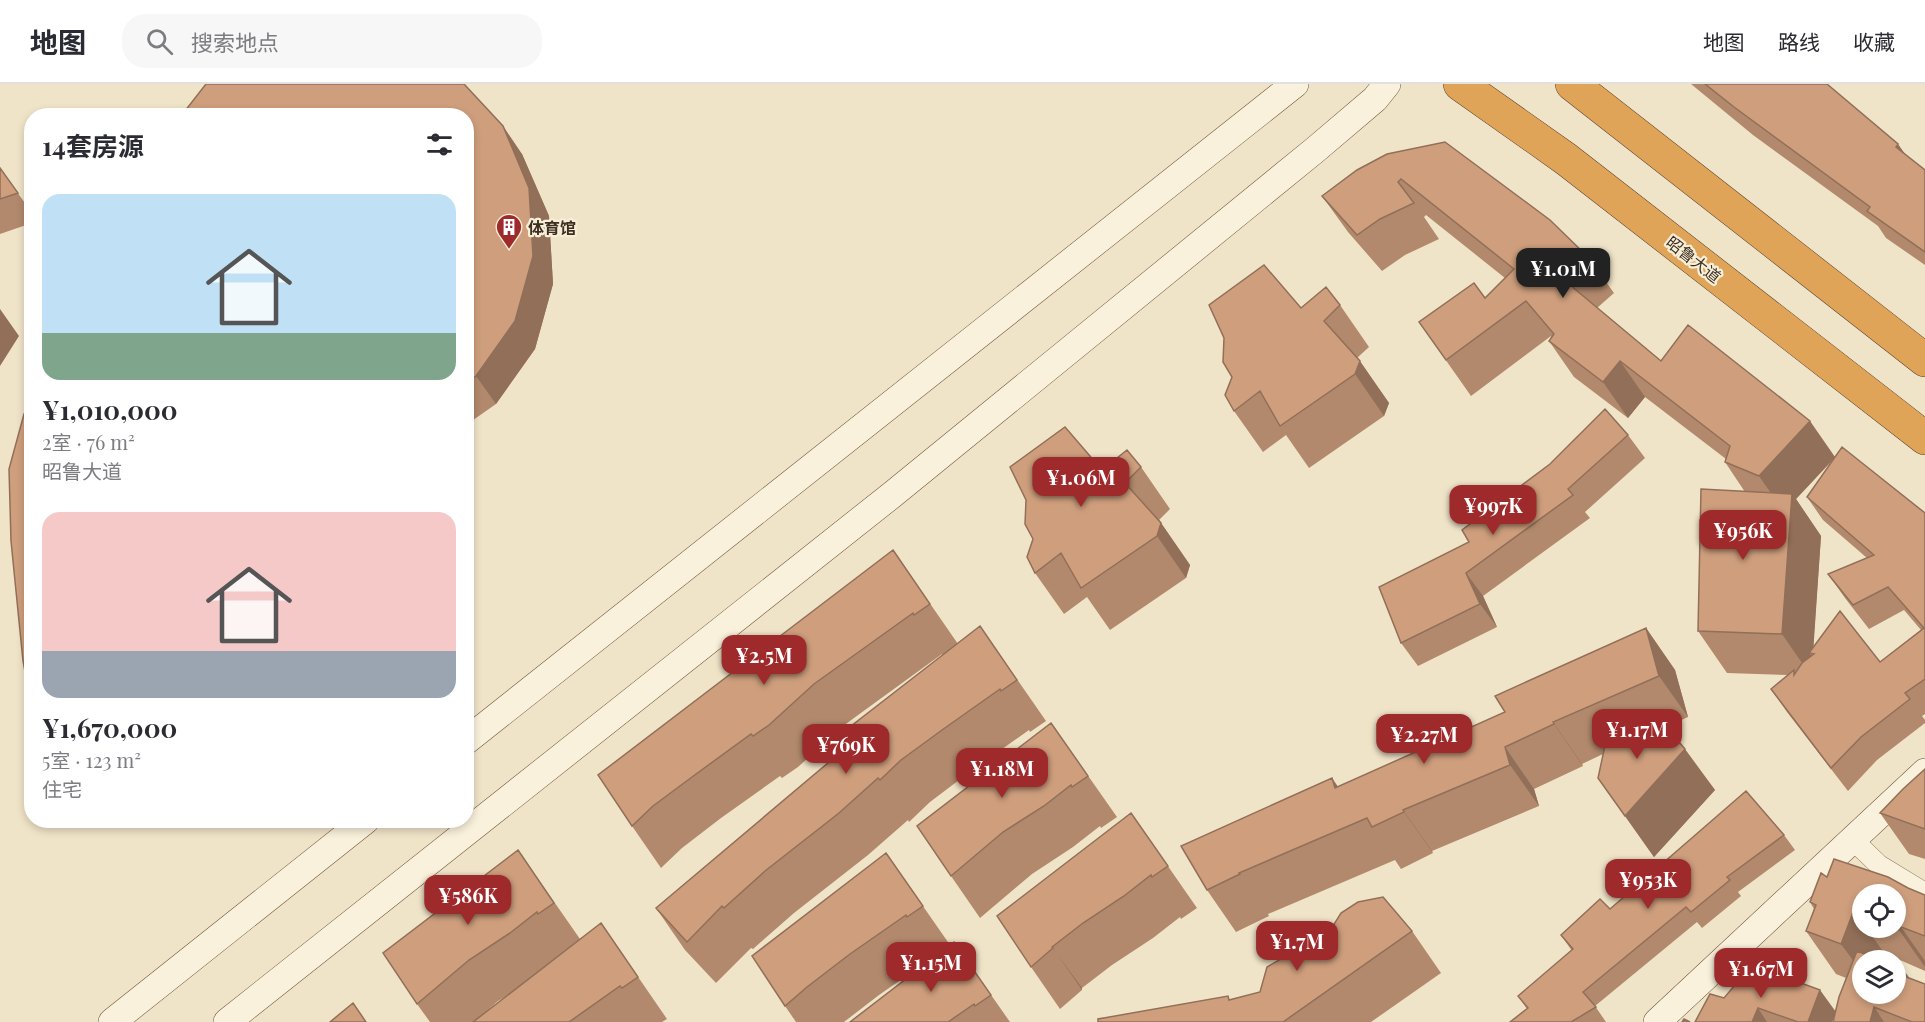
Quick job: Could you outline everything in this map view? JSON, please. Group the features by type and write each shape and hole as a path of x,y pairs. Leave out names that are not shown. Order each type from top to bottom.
{"highway":[{"name":"昭鲁大道","path":"1460,84 1566,159 1925,438"},
{"path":"1572,84 1925,360"}],"main road":[{"path":"474,735 1295,84"},
{"path":"474,826 902,487 1315,150 1375,99 1387,84"},
{"path":"1657,1022 1925,772"},
{"path":"112,1022 356,828"},
{"path":"227,1022 472,828"}],"street":[{"path":"1852,839 1879,865 1925,893"}],"building":[{"name":"体育馆","path":"206,84 464,84 503,126 529,188 533,256 515,321 476,376 474,377 474,108 187,108"},
{"path":"1705,84 1827,84 1898,144 1896,147 1925,170 1925,252 1867,211 1870,207"},
{"path":"1445,142 1550,220 1588,257 1564,280 1661,361 1688,325 1810,421 1759,476 1725,462 1730,446 1620,361 1603,382 1549,341 1554,334 1526,301 1446,360 1419,322 1474,283 1485,298 1514,269 1401,179 1398,182 1414,203 1380,219 1357,235 1322,196 1357,170 1387,154"},
{"path":"0,168 18,193 0,199"},
{"path":"1264,265 1301,308 1326,287 1340,305 1324,321 1360,361 1355,374 1280,426 1260,391 1234,411 1225,395 1232,377 1223,362 1224,338 1209,305"},
{"path":"1605,409 1628,435 1568,489 1573,495 1466,573 1480,604 1401,643 1379,587 1469,542 1462,530 1550,464"},
{"path":"24,414 24,666 11,541 9,469"},
{"path":"1065,427 1102,470 1127,450 1141,467 1125,483 1161,523 1157,536 1081,588 1061,553 1035,573 1027,557 1033,539 1025,524 1026,500 1010,467"},
{"path":"1842,447 1925,513 1925,679 1905,693 1910,699 1861,737 1831,768 1771,689 1794,670 1794,675 1802,663 1814,654 1809,653 1840,611 1880,662 1924,628 1888,587 1853,605 1828,574 1874,555 1807,497"},
{"path":"1701,489 1792,494 1782,634 1698,631"},
{"path":"893,550 930,604 914,615 913,613 814,684 769,725 753,736 751,734 692,777 653,806 632,826 598,775"},
{"path":"980,626 1017,680 1001,691 1000,689 942,730 901,760 880,780 878,778 839,813 765,871 724,908 722,906 687,942 656,908 854,741 846,730"},
{"path":"1646,628 1659,676 1553,722 1554,724 1505,747 1510,765 1403,810 1404,812 1372,827 1367,818 1239,873 1207,890 1181,846 1332,778 1335,788 1505,712 1495,696"},
{"path":"1653,711 1685,749 1625,816 1598,778 1606,741"},
{"path":"1051,723 1088,776 1072,787 1071,785 1044,806 1003,832 951,876 917,826"},
{"path":"1925,769 1925,829 1880,813 1903,789"},
{"path":"1746,791 1784,835 1727,877 1730,880 1691,912 1686,907 1583,992 1596,1007 1571,1022 1510,1022 1528,1008 1518,996 1573,949 1561,935 1600,899 1610,909"},
{"path":"1131,813 1168,866 1152,877 1151,875 1083,923 1031,967 997,916"},
{"path":"518,850 554,903 538,914 537,912 469,960 417,1004 383,953"},
{"path":"886,853 923,906 907,917 906,915 850,954 785,1006 752,956"},
{"path":"1834,859 1888,877 1901,884 1852,884 1852,915 1841,944 1806,931 1816,905 1810,902 1821,873 1827,877"},
{"path":"1906,887 1925,895 1925,936 1906,929"},
{"path":"1383,897 1412,931 1283,1022 1098,1022 1098,1019 1228,996 1229,1000 1260,992 1267,967 1291,953 1323,942 1341,913 1358,902"},
{"path":"601,923 638,977 622,988 620,986 569,1022 473,1022"},
{"path":"954,942 991,995 948,1022 850,1022"},
{"path":"1852,964 1852,1004 1906,1004 1906,977 1925,984 1925,1022 1912,1022 1874,1007 1870,1022 1833,1022 1839,997"},
{"path":"1752,965 1820,990 1808,1022 1798,1022 1758,1008 1752,1022 1695,1022 1710,994 1724,998"},
{"path":"353,1003 366,1022 330,1022"}],"place":[{"name":"体育馆","path":"509,250"}]}
